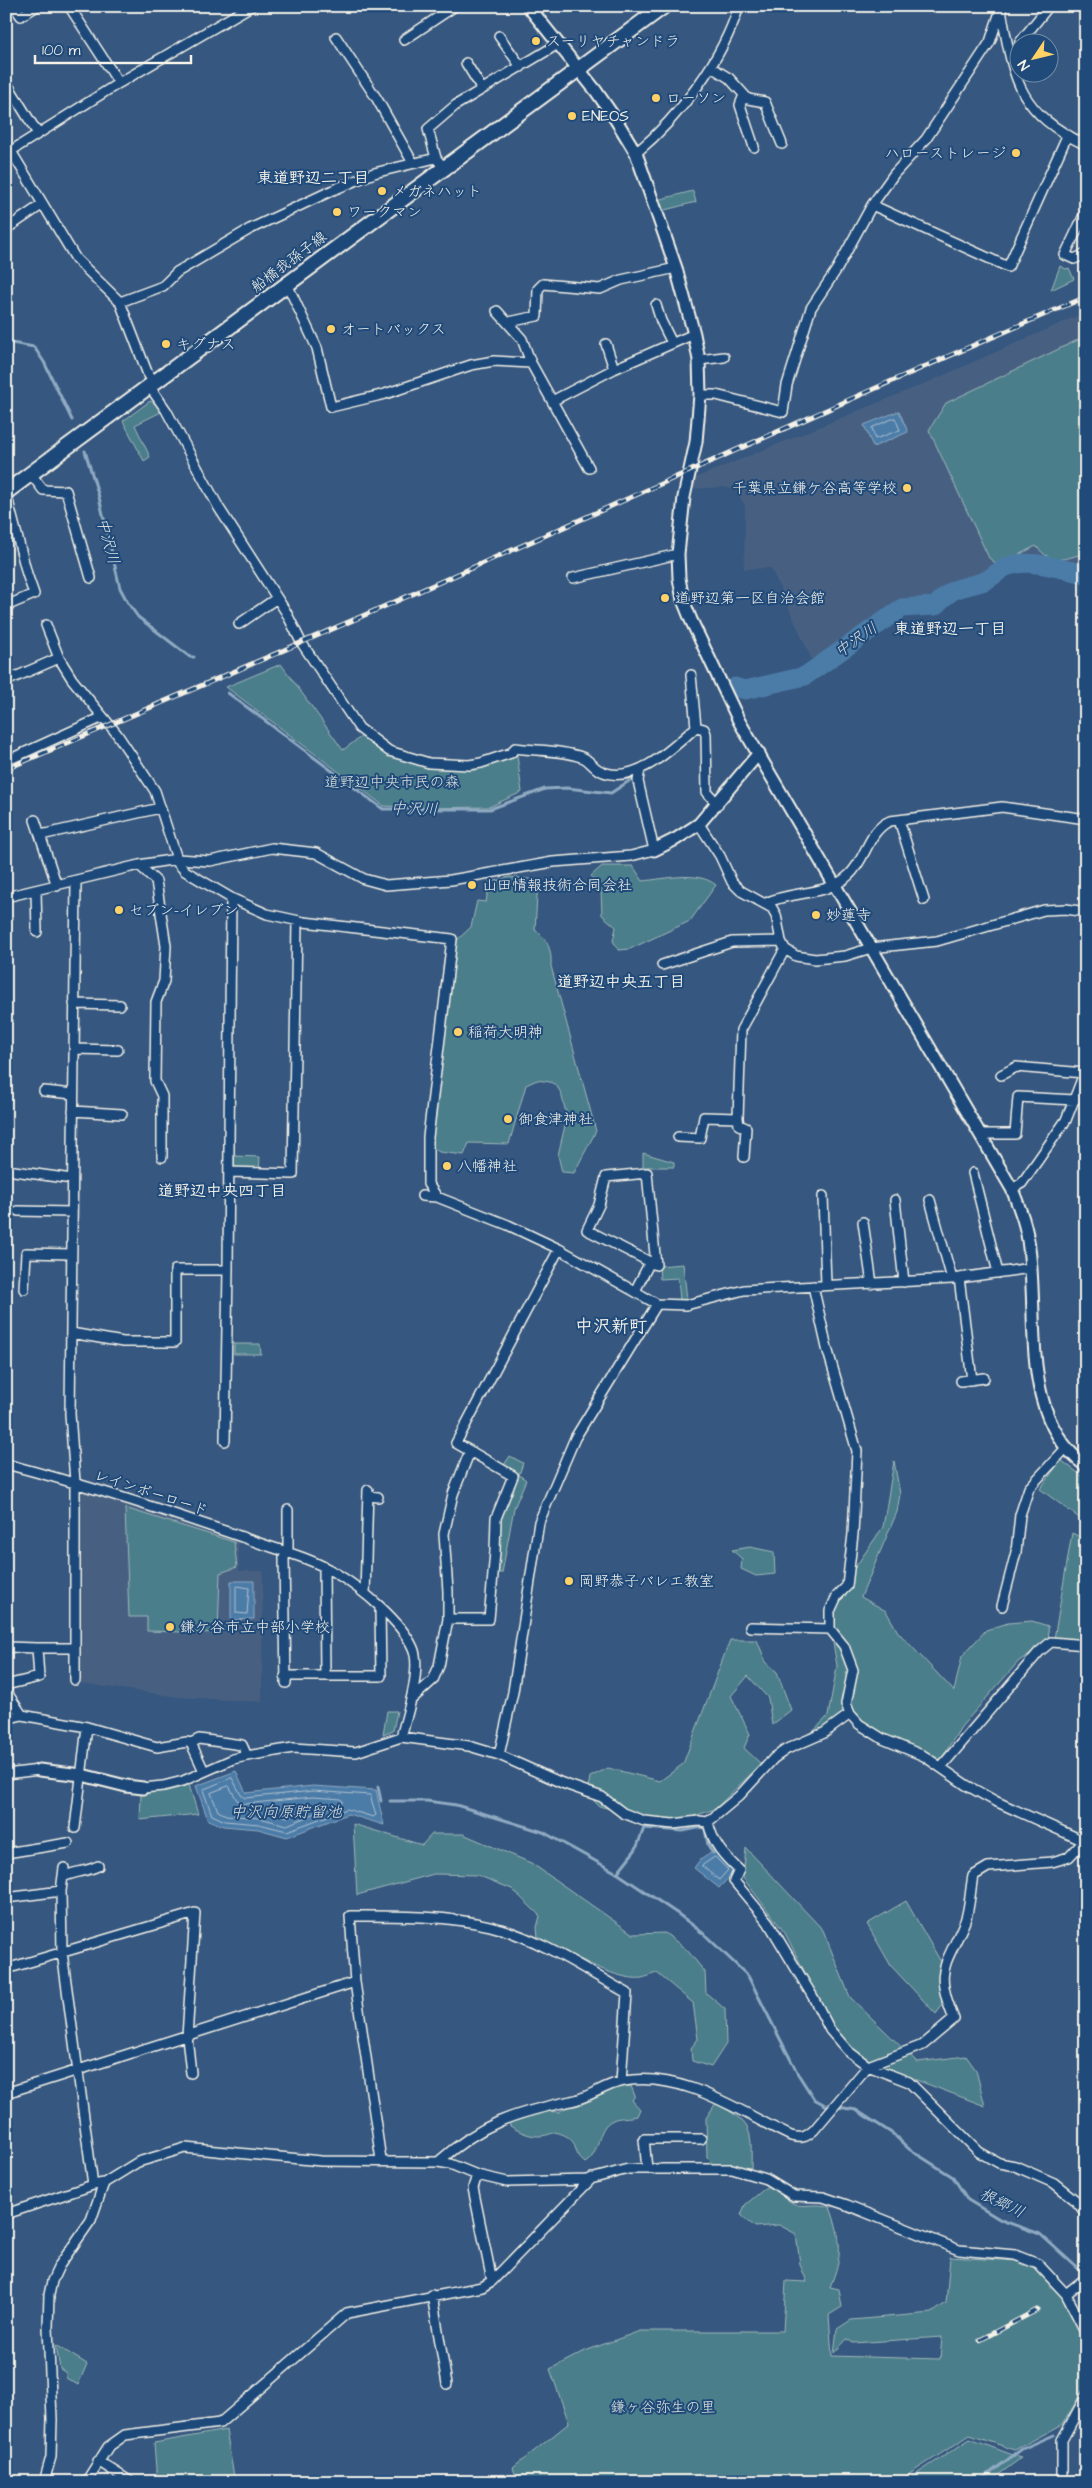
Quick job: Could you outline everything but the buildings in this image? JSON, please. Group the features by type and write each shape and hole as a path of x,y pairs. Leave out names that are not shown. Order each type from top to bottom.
{"main road":[{"name":"船橋我孫子線","path":"6,493 287,284 439,164 580,70 664,6"}],"street":[{"path":"14,6 21,16 37,6"},
{"path":"69,6 119,83"},
{"path":"251,6 119,83 9,152 76,260 120,302 152,385 219,508 277,598 301,642 359,728 389,751 428,763 468,765 511,753 515,748 585,758 600,770 616,774 640,769 665,756 696,727"},
{"path":"404,40 455,6"},
{"path":"528,6 580,70 616,120 636,154 676,268 694,334 699,360 700,395 696,442 684,497 678,554 682,593 691,620 739,721 1012,1190 1023,1216 1031,1268 1038,1380 1045,1414 1066,1448 1086,1466"},
{"path":"636,154 658,135 676,115 711,67 733,24 739,6"},
{"path":"1029,32 1049,6"},
{"path":"1001,7 1010,55"},
{"path":"700,395 716,395 783,412 787,385 811,308 837,269 872,205 894,174 926,139 990,42 1001,7"},
{"path":"498,36 521,67"},
{"path":"336,37 377,99 413,163"},
{"path":"120,302 163,286 177,272 250,229 332,190 374,173 413,163 439,164 428,129 456,105 558,44"},
{"path":"466,63 482,89"},
{"path":"711,67 729,78 748,99 765,102 782,144"},
{"path":"6,82 38,134"},
{"path":"1017,82 1031,106 1059,132 1086,145"},
{"path":"744,95 740,104 754,147"},
{"path":"872,205 1008,266 1067,136"},
{"path":"6,229 43,204"},
{"path":"1086,210 1065,255 1074,259 1086,254"},
{"path":"508,322 537,316 538,289 543,284 600,289 621,280 676,268"},
{"path":"287,284 317,348 331,407 385,394 470,365 494,361 530,363"},
{"path":"656,305 661,321 672,343"},
{"path":"496,311 522,339 530,363 589,468"},
{"path":"552,401 614,369 694,334"},
{"path":"606,344 614,369"},
{"path":"699,360 724,357"},
{"path":"31,474 43,490 66,491 91,578"},
{"path":"6,493 34,594 6,606"},
{"path":"573,578 678,554"},
{"path":"239,624 277,598"},
{"path":"46,625 59,658 72,679 155,791 176,860 185,871 231,898 267,914 297,921 452,939 428,1137 428,1184 437,1197"},
{"path":"6,681 59,658"},
{"path":"691,675 696,727"},
{"path":"6,761 102,717"},
{"path":"696,727 704,729 706,734 707,792 718,805"},
{"path":"6,897 76,882 139,865 176,860 210,862 272,848 305,850 316,853 364,878 386,885 452,880 553,862 631,856 654,850 699,824 718,805 759,753"},
{"path":"640,769 638,781 654,850"},
{"path":"766,903 787,894 817,892 849,876 881,824 1002,807 1086,819"},
{"path":"41,835 160,808"},
{"path":"35,820 57,886"},
{"path":"899,820 924,900"},
{"path":"699,824 720,856 732,882 754,898 766,903 776,915 783,945 796,956 815,960 845,956 871,948 937,940 1044,910 1066,909 1086,912"},
{"path":"139,865 156,881 166,946 164,982 156,1002 155,1081 162,1096 162,1157"},
{"path":"75,1680 75,1482 70,1414 74,1004 77,939 76,882"},
{"path":"36,891 38,932"},
{"path":"225,1442 230,1172 231,898"},
{"path":"230,1172 293,1174 297,921"},
{"path":"662,965 732,942 783,945"},
{"path":"744,1157 746,1128 739,1124 738,1118 741,1030 783,945"},
{"path":"74,1004 120,1005"},
{"path":"74,1049 118,1050"},
{"path":"1000,1075 1016,1068 1085,1071 1066,1120 1022,1183 1012,1190"},
{"path":"44,1091 73,1094"},
{"path":"980,1134 1015,1134 1018,1097 1075,1100"},
{"path":"73,1111 122,1114"},
{"path":"678,1137 700,1141 704,1117 738,1118"},
{"path":"14,1171 72,1178"},
{"path":"648,1173 656,1265 650,1262 587,1230 599,1205 606,1178 648,1173"},
{"path":"973,1173 998,1273"},
{"path":"422,1196 437,1197 508,1225 559,1248 657,1304 686,1305 738,1291 956,1279 1031,1268"},
{"path":"823,1196 826,1285"},
{"path":"895,1200 904,1282"},
{"path":"930,1200 956,1279 972,1380"},
{"path":"18,1211 71,1212"},
{"path":"863,1222 872,1284"},
{"path":"448,1619 489,1619 496,1518 513,1476 456,1443 559,1248"},
{"path":"24,1289 26,1253 71,1254"},
{"path":"635,1291 650,1262"},
{"path":"71,1333 123,1342 175,1342 176,1270 228,1270"},
{"path":"813,1286 827,1348 856,1451 853,1534 847,1586 837,1596 830,1611 830,1629 844,1646 853,1670 846,1704 850,1714 860,1724 883,1739 924,1756 966,1785 995,1801 1085,1842"},
{"path":"499,1755 512,1692 539,1522 579,1431 657,1304"},
{"path":"961,1381 984,1378"},
{"path":"1002,1606 1016,1552 1020,1515 1030,1488 1066,1448"},
{"path":"412,1699 433,1680 439,1666 448,1619 444,1534 453,1494 470,1451"},
{"name":"レインボーロード","path":"6,1464 75,1482 171,1512 286,1552 324,1568 365,1594 402,1630 414,1649 415,1664 412,1699 401,1737"},
{"path":"365,1594 368,1493 378,1497"},
{"path":"288,1510 284,1558 286,1680 326,1676 381,1676 380,1608"},
{"path":"324,1568 326,1676"},
{"path":"750,1626 830,1629"},
{"path":"941,1767 1039,1652 1051,1642 1086,1644"},
{"path":"6,1647 74,1648"},
{"path":"6,1685 39,1677 37,1648"},
{"path":"6,1691 22,1715"},
{"path":"6,1774 39,1770 82,1775 126,1786 143,1788 163,1786 183,1780 204,1770 247,1756 293,1748 356,1752 401,1737 470,1746 499,1755 562,1783 602,1797 623,1813 644,1821 673,1824 699,1821 708,1822 739,1796 774,1758 787,1748 824,1733 850,1714"},
{"path":"6,1719 22,1715 87,1728 157,1747 191,1743 199,1739 242,1745 247,1756"},
{"path":"75,1828 87,1728"},
{"path":"191,1743 204,1770"},
{"path":"708,1822 711,1836 720,1853 739,1870 734,1881 768,1922 813,1997 830,2030 848,2051 868,2066 909,2082 979,2152 999,2163 1015,2166 1054,2184 1074,2198 1086,2213"},
{"path":"438,2162 470,2136 501,2119 524,2111 574,2100 621,2082 647,2080 702,2091 799,2139 814,2130 868,2066 923,2045 954,2019 942,1984 944,1966 965,1920 973,1876 988,1867 1052,1862 1069,1856 1085,1842 1086,1826"},
{"path":"6,1853 68,1843"},
{"path":"93,2184 62,1952 61,1890 63,1873 88,1871 98,1866"},
{"path":"6,1898 61,1890"},
{"path":"6,1969 195,1913 187,2036 191,2073"},
{"path":"382,2160 355,1982 350,1916 396,1916 461,1920 491,1926 546,1947 627,1993 621,2082"},
{"path":"6,2093 355,1982"},
{"path":"647,2169 644,2138 701,2138"},
{"path":"6,2214 93,2184 104,2183 138,2162 185,2148 321,2161 382,2160 438,2162 450,2164 477,2175 507,2182 592,2178 628,2169 732,2169 766,2179 794,2196 823,2197 847,2205 959,2250 1015,2255 1038,2264 1066,2294 1086,2333"},
{"path":"477,2175 473,2188 492,2281"},
{"path":"86,2482 108,2447 125,2435 220,2422 347,2313 482,2287 492,2281 592,2178"},
{"path":"44,2482 51,2457 52,2419 48,2295 59,2266 91,2220 104,2183"},
{"path":"1066,2294 1085,2278"},
{"path":"432,2296 446,2384"},
{"path":"1062,2482 1062,2440 1086,2396"},
{"path":"98,2461 131,2482"}],"shaded area":[{"name":"千葉県立鎌ケ谷高等学校","path":"1086,312 1086,568 1030,557 894,610 858,631 814,665 771,568 744,569 745,506 736,490 724,487 692,489 693,479 933,380"},
{"name":"鎌ケ谷市立中部小学校","path":"81,1490 238,1541 239,1571 263,1571 262,1702 179,1697 78,1683 78,1495"}],"green space":[{"path":"693,191 696,202 661,211 657,200"},
{"path":"1060,266 1066,269 1069,268 1074,279 1051,290"},
{"path":"1086,336 1086,553 1065,559 1053,559 1036,546 998,565 989,558 929,430 946,403"},
{"path":"150,401 158,405 163,411 135,425 150,457 144,461 123,421"},
{"name":"道野辺中央市民の森","path":"281,664 343,750 362,736 366,741 395,757 481,766 517,755 522,792 489,807 427,808 384,806 226,687"},
{"path":"602,866 633,866 643,881 671,877 691,877 709,880 716,885 690,921 630,949 619,950 613,941 616,927 602,915 601,891 591,876"},
{"path":"509,877 538,880 535,930 546,941 550,950 551,966 596,1131 574,1173 562,1172 558,1155 567,1117 561,1093 556,1085 550,1082 537,1080 526,1085 509,1144 469,1143 464,1155 439,1152 430,1145 455,942 471,927 477,901 486,902 489,883"},
{"path":"643,1153 674,1162 674,1167 643,1167"},
{"path":"234,1156 260,1157 259,1171 234,1168"},
{"path":"683,1264 687,1299 680,1300 678,1278 660,1279 659,1266"},
{"path":"234,1344 260,1344 261,1354 234,1354"},
{"path":"510,1456 523,1463 519,1475 526,1480 514,1508 502,1573 498,1573 498,1521 517,1474 504,1465"},
{"path":"1061,1460 1086,1479 1086,1523 1040,1489"},
{"path":"894,1461 900,1494 897,1512 861,1597 886,1611 898,1632 954,1691 962,1656 986,1630 1008,1623 1032,1621 1048,1626 1049,1641 1019,1661 961,1727 940,1761 878,1732 853,1713 809,1736 828,1716 837,1666 827,1608 883,1527"},
{"path":"125,1508 234,1542 237,1567 220,1573 218,1633 147,1631 147,1617 129,1617"},
{"path":"1072,1533 1086,1540 1086,1641 1054,1639"},
{"path":"750,1547 774,1552 775,1574 756,1576 741,1569 742,1559 732,1550"},
{"path":"730,1640 757,1640 766,1662 777,1672 791,1710 772,1725 768,1698 748,1676 731,1696 750,1734 744,1748 761,1764 715,1809 679,1821 644,1818 599,1806 587,1794 590,1777 608,1768 660,1781 683,1764"},
{"path":"387,1711 397,1711 393,1731 383,1735"},
{"path":"189,1785 198,1814 140,1820 141,1793 167,1791"},
{"path":"353,1824 422,1845 432,1834 463,1834 531,1863 633,1934 665,1933 687,1950 705,1972 706,1993 725,2009 726,2044 711,2067 692,2061 691,2048 698,2039 693,2003 657,1973 642,1978 618,1975 589,1964 538,1938 537,1927 540,1916 512,1889 477,1875 434,1874 357,1895"},
{"path":"746,1848 823,1930 850,1997 917,2062 966,2056 976,2070 985,2106 869,2062 852,2050 833,2028 785,1933 743,1878"},
{"path":"906,1901 941,1962 939,1983 945,2002 936,2014 891,1966 867,1924"},
{"path":"631,2086 635,2096 632,2100 640,2109 637,2116 615,2119 607,2124 603,2129 594,2153 585,2163 580,2159 573,2142 564,2135 555,2132 537,2136 521,2132 510,2126 509,2119 544,2111 559,2112 574,2103 594,2095"},
{"path":"716,2103 737,2116 747,2128 751,2144 751,2168 714,2165 707,2158 706,2118"},
{"name":"鎌ヶ谷弥生の里","path":"769,2185 795,2204 830,2207 839,2238 839,2256 830,2287 839,2289 842,2307 829,2315 832,2356 940,2359 942,2337 853,2343 847,2339 834,2353 837,2329 851,2320 932,2313 946,2303 950,2257 1019,2261 1038,2268 1060,2291 1086,2342 1084,2388 1063,2424 1015,2450 970,2435 897,2482 518,2482 513,2468 569,2423 550,2369 585,2351 640,2331 783,2331 786,2281 807,2282 800,2264 796,2234 779,2225 755,2227 741,2215 745,2205"},
{"path":"56,2345 87,2364 78,2385 66,2378 66,2373 60,2369"},
{"path":"226,2430 235,2482 157,2482 154,2443"},
{"path":"970,2439 1021,2458 989,2482 904,2482"}],"water":[{"path":"899,411 908,432 873,447 864,425"},
{"path":"231,1581 254,1581 254,1619 231,1620"},
{"name":"中沢向原貯留池","path":"236,1771 246,1793 313,1786 376,1790 384,1825 348,1814 287,1837 258,1829 223,1826 208,1820 196,1786"},
{"path":"716,1849 736,1870 719,1888 694,1868 699,1861"}],"waterway":[{"path":"6,342 34,347 44,362 72,420"},
{"name":"中沢川","path":"85,451 99,497 120,588 138,617 190,657 194,657"},
{"name":"中沢川","path":"735,687 745,690 805,676 902,608 935,606 952,591 986,581 1009,566 1027,563 1037,564 1086,574"},
{"name":"中沢川","path":"228,693 383,809 490,809 545,789 567,788 611,793 632,779"},
{"path":"378,1787 381,1801"},
{"path":"390,1801 427,1801 456,1805 543,1832 617,1873 678,1914 704,1934 748,1976 798,2074 814,2099 829,2107"},
{"path":"617,1873 636,1849 644,1828 683,1831 702,1827 705,1829 708,1845 713,1853"},
{"path":"781,1935 794,1958"},
{"name":"根郷川","path":"838,2107 856,2110 893,2134 909,2149 953,2177 968,2200 1001,2220 1040,2234 1083,2273"},
{"path":"1083,2418 1086,2414"},
{"path":"978,2482 1022,2449 1054,2435"}],"railway":[{"path":"6,769 366,615 860,395 1086,297"},
{"path":"980,2340 1037,2310"}],"place":[{"name":"スーリヤチャンドラ","path":"536,41"},
{"name":"ローソン","path":"656,98"},
{"name":"ENEOS","path":"572,116"},
{"name":"ハローストレージ","path":"1016,153"},
{"name":"メガネハット","path":"382,191"},
{"name":"ワークマン","path":"337,212"},
{"name":"オートバックス","path":"331,329"},
{"name":"キグナス","path":"166,344"},
{"name":"千葉県立鎌ケ谷高等学校","path":"907,488"},
{"name":"道野辺第一区自治会館","path":"665,598"},
{"name":"山田情報技術合同会社","path":"472,885"},
{"name":"セブン-イレブン","path":"119,910"},
{"name":"妙蓮寺","path":"816,915"},
{"name":"稲荷大明神","path":"458,1032"},
{"name":"御食津神社","path":"508,1119"},
{"name":"八幡神社","path":"447,1166"},
{"name":"岡野恭子バレエ教室","path":"569,1581"},
{"name":"鎌ケ谷市立中部小学校","path":"170,1627"}],"district":[{"name":"東道野辺二丁目","path":"313,178"},
{"name":"東道野辺一丁目","path":"950,629"},
{"name":"道野辺中央五丁目","path":"621,982"},
{"name":"道野辺中央四丁目","path":"222,1191"},
{"name":"中沢新町","path":"611,1326"}]}
